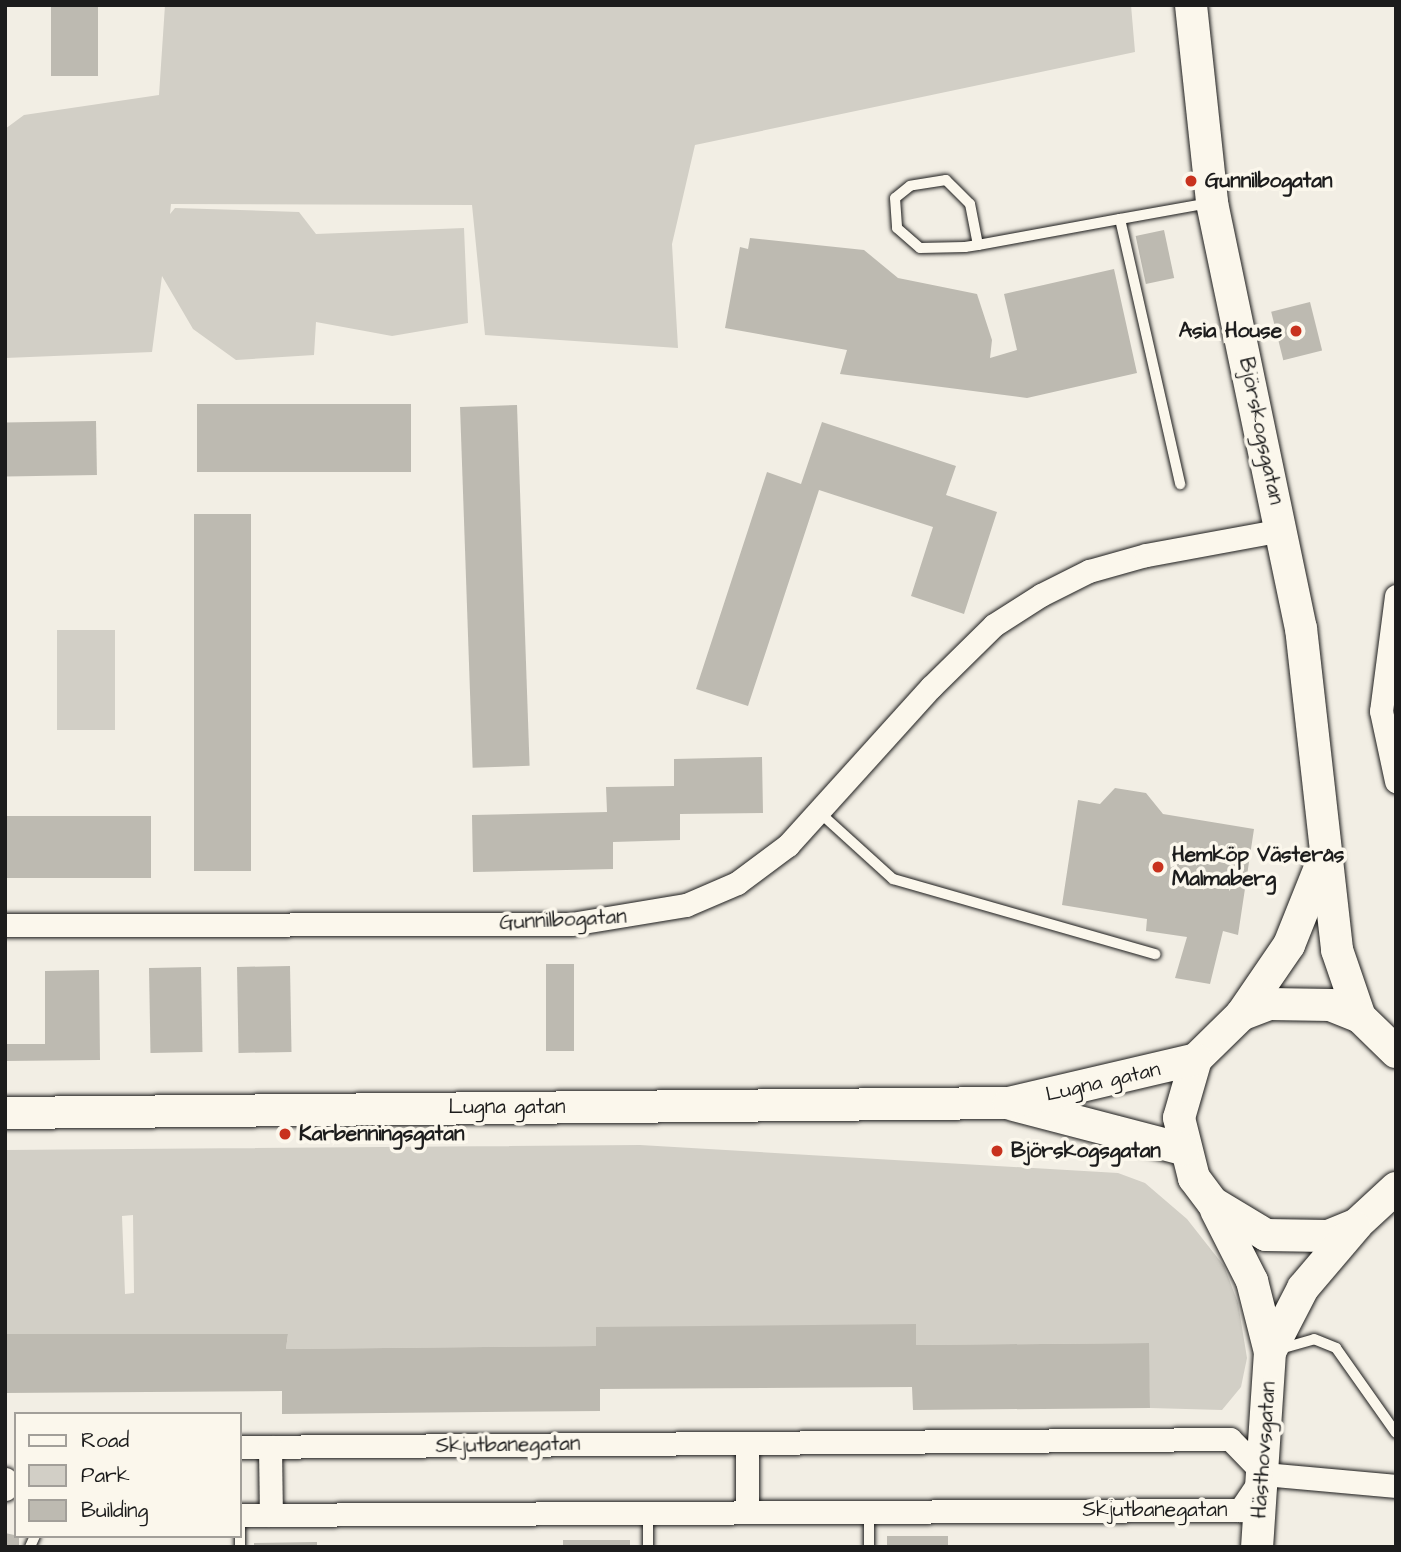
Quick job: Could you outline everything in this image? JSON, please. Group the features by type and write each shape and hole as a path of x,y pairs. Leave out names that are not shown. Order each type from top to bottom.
{"main road":[{"name":"Björskogsgatan","path":"1191,5 1212,203 1282,530 1314,724 1323,858 1337,950 1360,1017"},
{"name":"Björskogsgatan","path":"1196,1059 1241,1016 1289,945 1323,858"},
{"path":"1241,1016 1300,1000 1360,1017 1396,1052"},
{"path":"1183,1149 1179,1118 1196,1059"},
{"name":"Lugna gatan","path":"5,1113 1009,1103 1196,1059"},
{"name":"Lugna gatan","path":"1009,1103 1183,1149"},
{"name":"Hästhovsgatan","path":"1183,1149 1252,1281 1270,1352 1264,1474 1256,1547"},
{"name":"Hästhovsgatan","path":"1270,1352 1303,1288 1357,1224 1396,1188"},
{"path":"1213,1203 1238,1223 1277,1237 1328,1236 1357,1224"}],"street":[{"name":"Gunnilbogatan","path":"5,925 571,924 633,918 686,905 737,883 820,812 931,687 994,625 1041,595 1089,571 1146,555 1282,530"},
{"path":"1396,596 1381,711 1396,781"},
{"name":"Skjutbanegatan","path":"242,1447 1230,1439 1264,1474 1240,1510 242,1515"},
{"path":"747,1443 747,1512"},
{"path":"270,1447 271,1515"},
{"path":"1264,1474 1396,1486"},
{"path":"5,1479 5,1489"}],"lane":[{"path":"978,245 970,204 946,180 910,187 894,198 897,228 920,248 978,245 1212,203"},
{"path":"1120,219 1180,484"},
{"path":"820,812 893,879 1155,954"},
{"path":"1270,1352 1314,1339 1336,1348 1396,1433"},
{"path":"648,1512 648,1547"},
{"path":"869,1512 869,1547"}],"green space":[{"path":"165,5 1131,5 1135,52 695,145 672,244 678,348 485,335 472,205 171,204 170,214 175,208 299,212 316,234 464,228 468,323 392,336 316,322 314,355 236,360 193,329 162,276 152,352 5,358 5,129 24,115 159,95"},
{"path":"57,630 115,630 115,730 57,730"},
{"path":"640,1145 1118,1173 1145,1183 1187,1219 1224,1266 1238,1303 1247,1358 1241,1387 1222,1410 1150,1408 1148,1343 916,1345 596,1327 596,1346 286,1349 288,1334 5,1334 5,1150","holes":["133,1215 134,1293 125,1294 122,1216"]}],"building":[{"path":"51,5 98,5 98,76 51,76"},
{"path":"1164,230 1174,278 1146,284 1136,236"},
{"path":"750,238 864,250 898,278 977,294 992,340 990,358 1017,350 1004,294 1114,269 1137,373 1027,398 840,374 847,350 725,328 740,247 748,249"},
{"name":"Asia House","path":"1310,302 1322,351 1283,360 1271,312"},
{"path":"197,404 411,404 411,472 197,472"},
{"path":"517,405 530,766 473,768 460,407"},
{"path":"96,421 97,475 6,477 5,423"},
{"path":"822,422 956,466 946,495 997,512 964,614 911,596 933,527 819,490 748,706 696,689 767,472 801,484"},
{"path":"194,514 251,514 251,871 194,871"},
{"path":"762,757 763,813 680,814 680,840 613,842 613,869 473,872 472,815 607,812 606,787 674,786 674,759"},
{"name":"Hemköp Västerås Malmaberg","path":"1115,788 1146,793 1163,814 1254,829 1238,935 1223,931 1210,984 1175,978 1187,937 1146,931 1147,919 1062,905 1078,800 1100,804"},
{"path":"5,816 151,816 151,878 5,878"},
{"path":"546,964 574,964 574,1051 546,1051"},
{"path":"290,966 292,1052 239,1053 237,967"},
{"path":"201,967 202,1052 150,1053 149,968"},
{"path":"99,970 100,1060 5,1061 5,1044 45,1044 45,971"},
{"path":"916,1324 916,1345 1149,1343 1150,1408 913,1410 912,1387 600,1389 600,1411 282,1414 282,1391 5,1393 5,1334 288,1334 286,1349 596,1346 596,1327"},
{"path":"5,1533 19,1538 19,1547 5,1547"},
{"path":"887,1536 948,1536 948,1547 887,1547"},
{"path":"563,1540 630,1540 630,1547 563,1547"},
{"path":"317,1542 317,1547 254,1547 254,1543"}],"place":[{"name":"Gunnilbogatan","path":"1191,181"},
{"name":"Asia House","path":"1296,331"},
{"name":"Hemköp Västerås Malmaberg","path":"1158,867"},
{"name":"Karbenningsgatan","path":"285,1134"},
{"name":"Björskogsgatan","path":"997,1151"}]}
